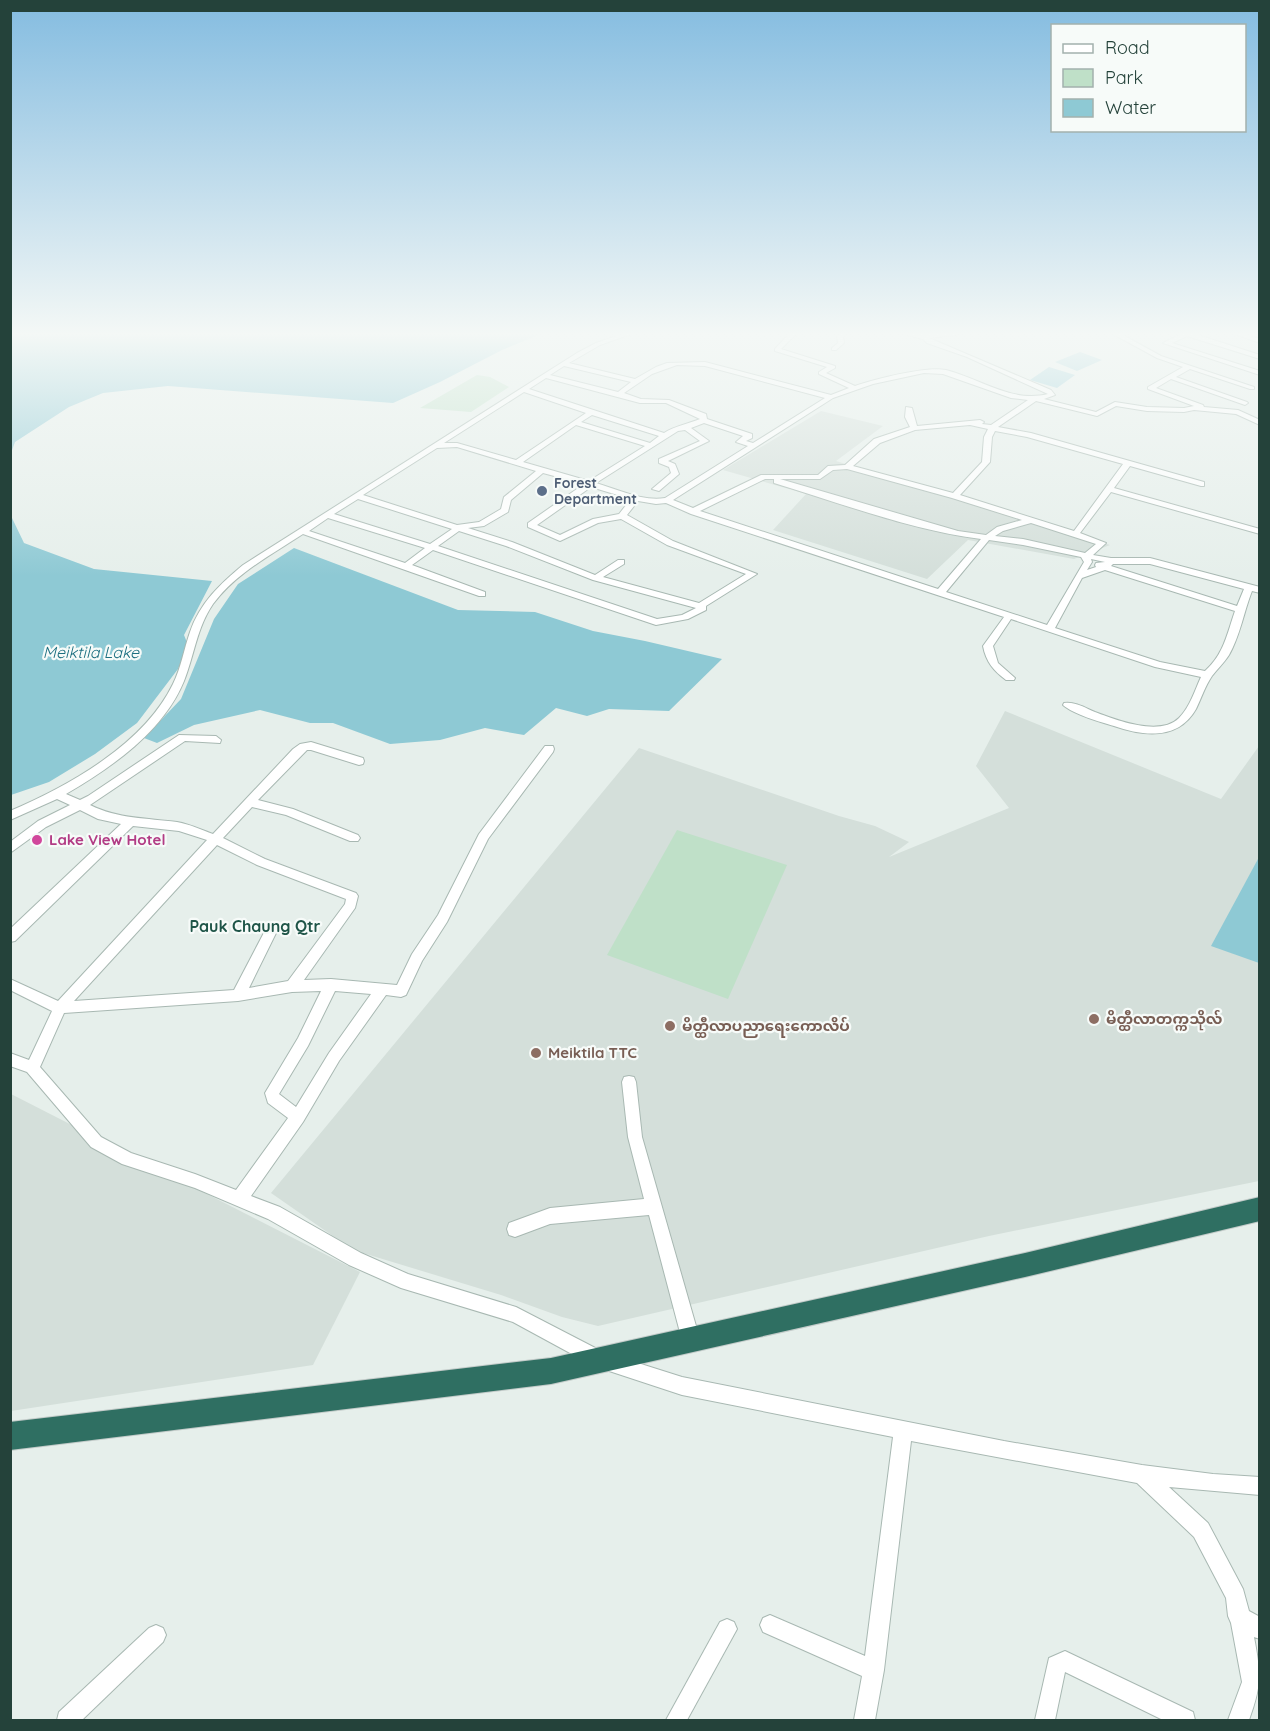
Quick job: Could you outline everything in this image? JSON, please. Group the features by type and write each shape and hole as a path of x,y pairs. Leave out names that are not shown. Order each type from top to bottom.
{"highway":[{"path":"10,1436 120,1421 514,1377 600,1360 1025,1265 1260,1209"}],"street":[{"path":"10,816 59,795 111,759 145,728 161,710 177,686 197,625 215,594 246,567 485,415"},
{"path":"516,464 588,415"},
{"path":"596,415 664,435"},
{"path":"701,415 704,420 748,436 740,442 752,445"},
{"path":"436,446 458,445 588,485 656,502 677,495 802,415"},
{"path":"909,415 914,428"},
{"path":"847,467 877,441 914,428 973,424 1010,415"},
{"path":"956,496 986,462 988,437 993,427 1012,415"},
{"path":"1244,415 1260,423"},
{"path":"357,496 459,527 596,578 700,606 753,574 670,543 622,516 596,521 560,538 531,525 664,435 704,420"},
{"path":"576,423 650,445"},
{"path":"973,424 993,427 1201,484"},
{"path":"656,489 675,474 672,466 662,461 672,455 690,451 705,441 686,428"},
{"path":"1075,535 1128,463"},
{"path":"694,511 764,477 820,477 831,468 847,467 956,496 1102,543 1087,559 1050,629"},
{"path":"406,566 459,527 481,524 505,510 507,499 540,471"},
{"path":"764,477 926,526 987,538 1023,542 1108,564 1241,610"},
{"path":"1109,489 1260,532"},
{"path":"622,516 636,498"},
{"path":"667,500 694,511 1158,665 1207,675"},
{"path":"327,514 432,545 489,567 656,622 685,617 703,608 700,606"},
{"path":"940,593 987,538 1000,530 1028,520"},
{"path":"302,531 482,594"},
{"path":"1079,576 1108,564 1150,561 1260,590"},
{"path":"596,578 621,562"},
{"path":"1068,705 1142,730 1163,729 1180,723 1187,715 1207,675 1219,665 1234,638 1249,587"},
{"path":"1009,616 988,646 989,657 994,667 1010,678"},
{"path":"10,849 42,824 92,799 183,737 216,740"},
{"path":"32,1068 60,1008 283,765 304,747 311,746 359,762"},
{"path":"10,984 60,1008 238,995 292,986 331,985 401,991 417,958 443,918 483,837 549,749"},
{"path":"59,795 102,816 130,822 180,827 216,839 261,862 352,896 351,905 292,986"},
{"path":"249,802 289,812 354,838"},
{"path":"10,937 130,822"},
{"path":"238,995 272,929"},
{"path":"298,1118 273,1098 272,1094 303,1042 331,985"},
{"path":"239,1199 298,1118 334,1057 382,990"},
{"path":"10,1059 32,1068 96,1142 127,1159 195,1180 274,1213 356,1259 407,1282 516,1315 600,1360 682,1386 903,1430 1142,1474 1213,1484 1260,1486"},
{"path":"629,1082 635,1137 691,1340"},
{"path":"515,1228 550,1216 654,1207"},
{"path":"864,1720 874,1670 903,1430"},
{"path":"1142,1474 1201,1530 1236,1596 1252,1682 1239,1720"},
{"path":"1238,1616 1260,1629"},
{"path":"770,1625 874,1670"},
{"path":"676,1720 727,1629"},
{"path":"67,1720 156,1635"},
{"path":"1045,1720 1056,1665 1065,1661 1185,1720"}],"shaded area":[{"path":"815,415 837,415 883,426 836,461 1110,545 1074,559 968,540 927,579 773,530 806,494 723,470"},
{"name":"မိတ္ထီလာပညာရေးကောလိပ်","path":"1005,711 1221,799 1259,746 1259,1181 989,1236 598,1326 562,1317 501,1295 353,1250 271,1193 639,748 839,816 875,826 909,842 889,857 1009,808 976,766"},
{"path":"11,1094 360,1272 313,1365 11,1411"}],"green space":[{"path":"677,830 787,865 728,999 607,955"}],"water":[{"path":"11,415 57,415 15,442 11,453"},
{"name":"Meiktila Lake","path":"10,504 12,518 24,543 94,569 212,581 184,635 188,645 178,669 137,723 95,754 49,782 11,795"},
{"path":"294,548 458,610 535,612 593,631 722,659 669,711 609,709 587,716 556,708 524,735 485,728 440,740 390,744 333,723 310,723 260,710 194,725 157,743 144,738 181,699 214,619 238,584"},
{"path":"1258,859 1260,860 1259,963 1211,946"}],"place":[{"name":"Forest Department","path":"542,491"},
{"name":"Lake View Hotel","path":"37,840"},
{"name":"မိတ္ထီလာတက္ကသိုလ်","path":"1094,1019"},
{"name":"မိတ္ထီလာပညာရေးကောလိပ်","path":"670,1026"},
{"name":"Meiktila TTC","path":"536,1053"}],"district":[{"name":"Pauk Chaung Qtr","path":"255,926"}]}
